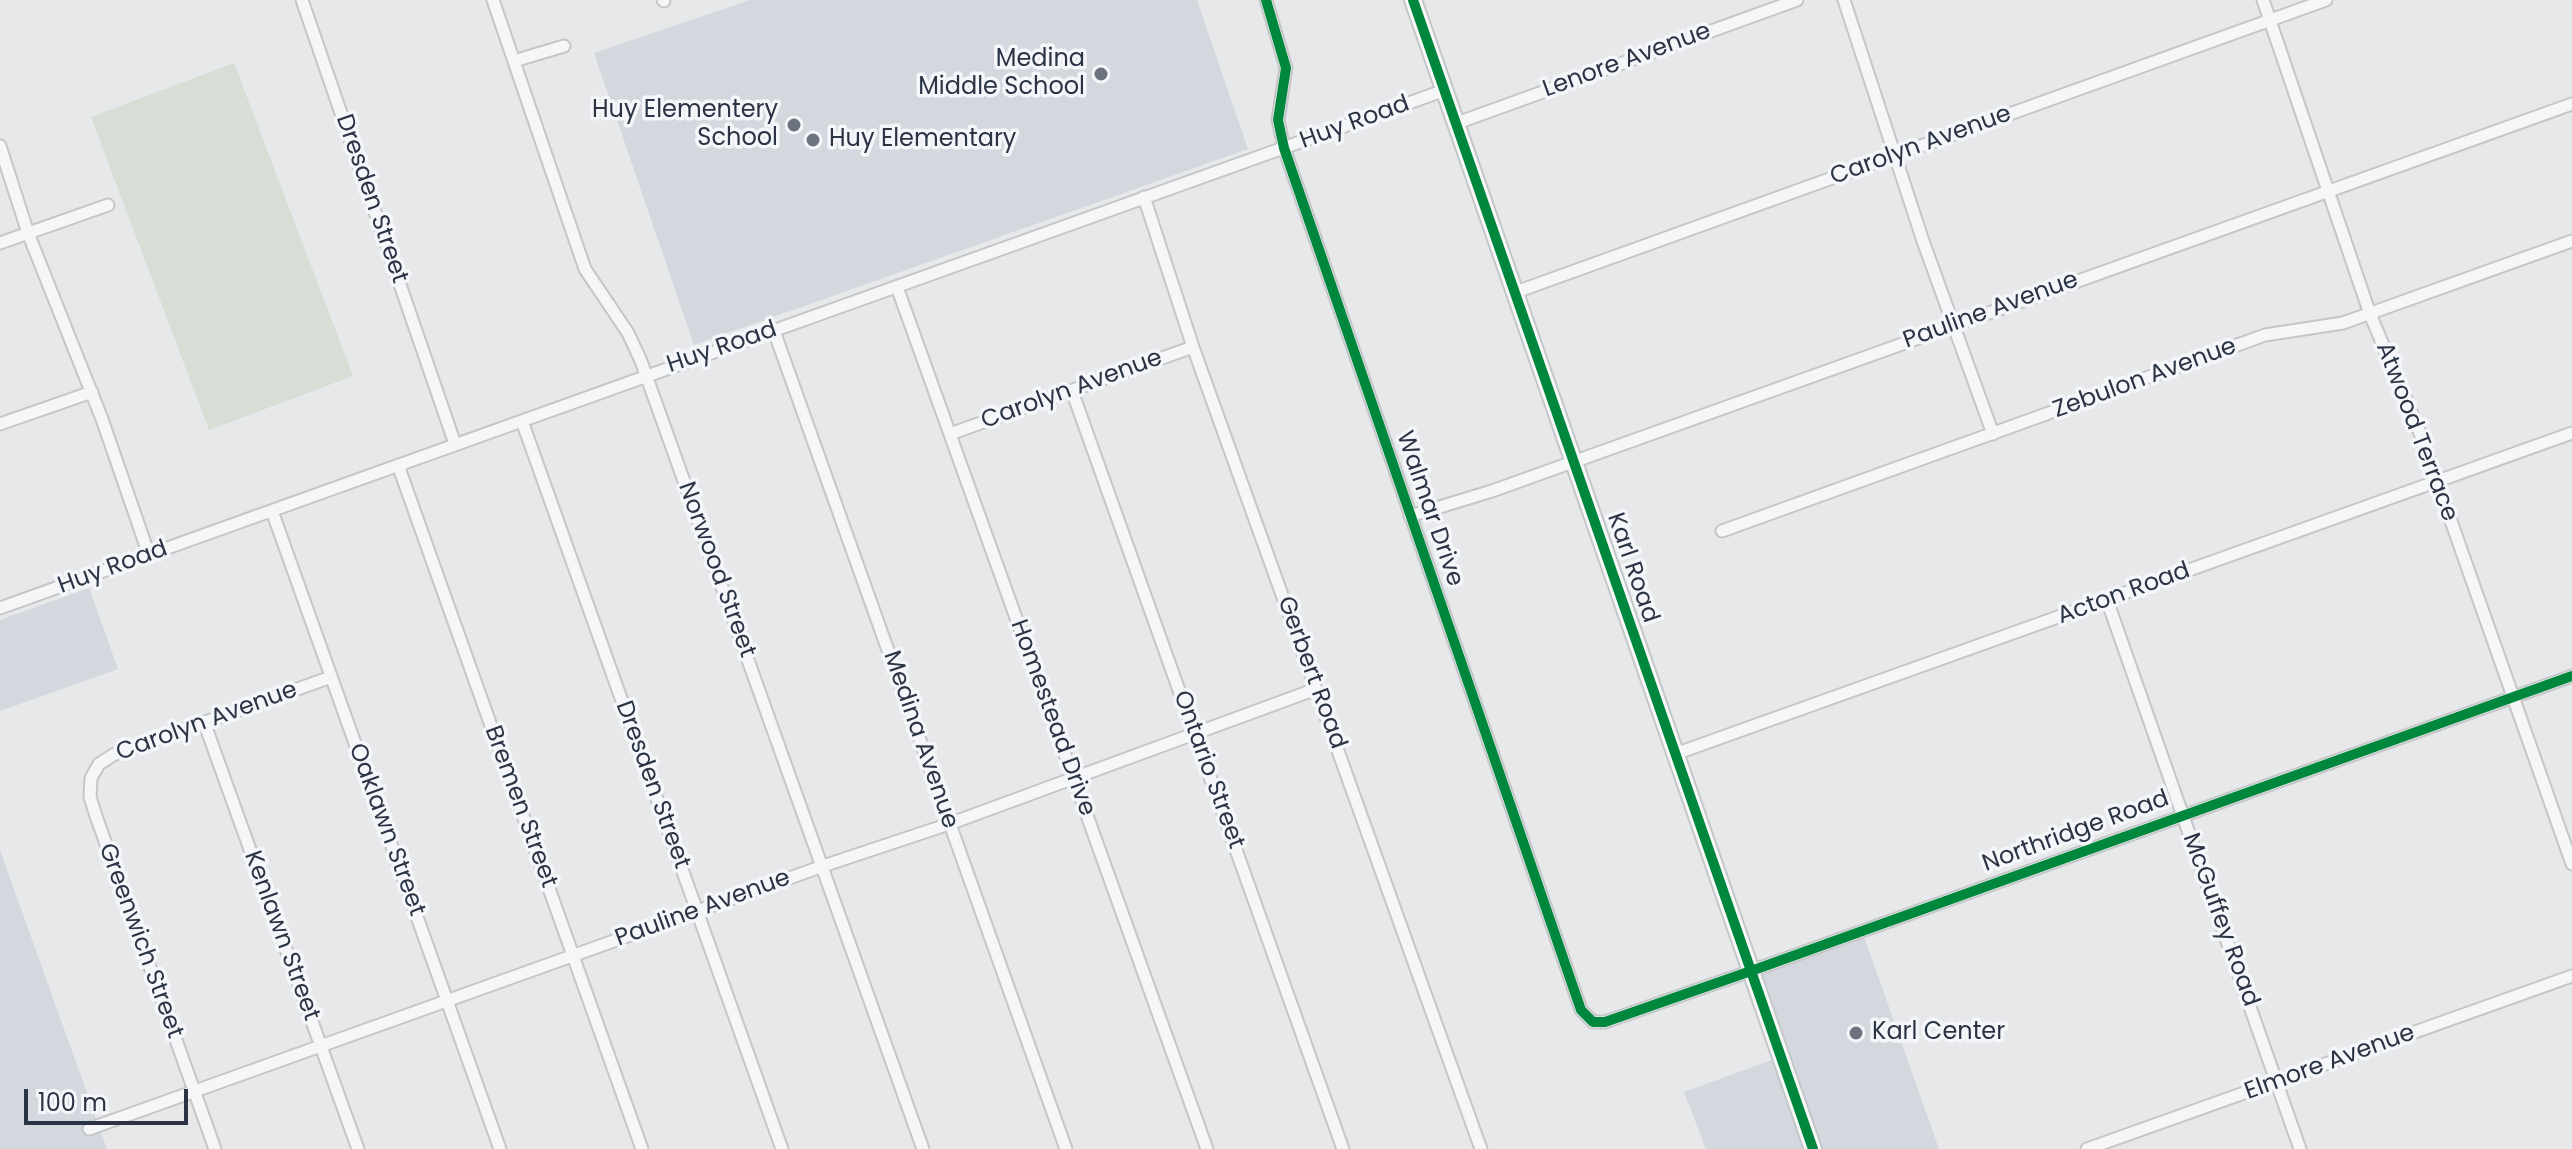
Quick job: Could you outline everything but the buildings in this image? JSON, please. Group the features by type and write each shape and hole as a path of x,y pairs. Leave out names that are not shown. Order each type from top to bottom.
{"main road":[{"name":"Karl Road","path":"1413,0 1813,1149"}],"street":[{"name":"Dresden Street","path":"302,0 455,444"},
{"name":"Norwood Street","path":"493,0 585,269 635,344 923,1149"},
{"name":"Walmar Drive","path":"1266,0 1286,68 1278,120 1284,148 1581,1010 1593,1022"},
{"name":"Lenore Avenue","path":"1457,123 1797,0"},
{"path":"1844,0 1894,155 1993,434"},
{"name":"Atwood Terrace","path":"2263,0 2370,314 2402,386 2572,864"},
{"name":"Carolyn Avenue","path":"1516,292 2326,0"},
{"path":"514,61 564,46"},
{"name":"Huy Road","path":"0,608 1445,90"},
{"name":"Pauline Avenue","path":"1410,516 2572,104"},
{"path":"0,146 28,233 92,392 149,555"},
{"name":"Gerbert Road","path":"1144,197 1193,347 1481,1149"},
{"path":"0,243 108,205"},
{"name":"Zebulon Avenue","path":"1722,531 2265,335 2330,326 2370,314 2572,241"},
{"name":"Homestead Drive","path":"897,287 1207,1149"},
{"name":"Medina Avenue","path":"774,331 1066,1149"},
{"name":"Carolyn Avenue","path":"950,434 1193,347"},
{"name":"Ontario Street","path":"1072,391 1343,1149"},
{"path":"0,424 92,392"},
{"name":"Dresden Street","path":"522,421 782,1149"},
{"name":"Acton Road","path":"1675,754 2572,433"},
{"name":"Bremen Street","path":"398,465 642,1149"},
{"name":"Oaklawn Street","path":"272,511 500,1149"},
{"name":"McGuffey Road","path":"2107,600 2300,1149"},
{"name":"Northridge Road","path":"1593,1022 1605,1022 1751,971 2572,676"},
{"name":"Carolyn Avenue","path":"91,778 99,764 113,755 331,677"},
{"name":"Pauline Avenue","path":"89,1129 823,866 949,824 1316,689"},
{"name":"Kenlawn Street","path":"204,722 358,1149"},
{"name":"Greenwich Street","path":"91,778 90,797 96,816 215,1149"},
{"name":"Elmore Avenue","path":"2087,1149 2572,976"}],"shaded area":[{"name":"Huy Elementary","path":"750,0 1197,0 1248,149 694,345 594,53"},
{"path":"234,63 353,376 209,430 91,117"},
{"path":"89,588 118,669 0,711 0,620"},
{"path":"0,850 107,1149 0,1149"},
{"path":"1862,931 1939,1149 1706,1149 1684,1092 1783,1056 1751,969"}],"cycle path":[{"path":"1266,0 1286,68 1278,120 1284,148 1581,1010 1593,1022 1605,1022 1751,971 2572,676"},
{"path":"1413,0 1813,1149"}],"place":[{"name":"Medina Middle School","path":"1101,74"},
{"name":"Huy Elementery School","path":"794,125"},
{"name":"Huy Elementary","path":"813,140"},
{"name":"Karl Center","path":"1856,1033"}]}
